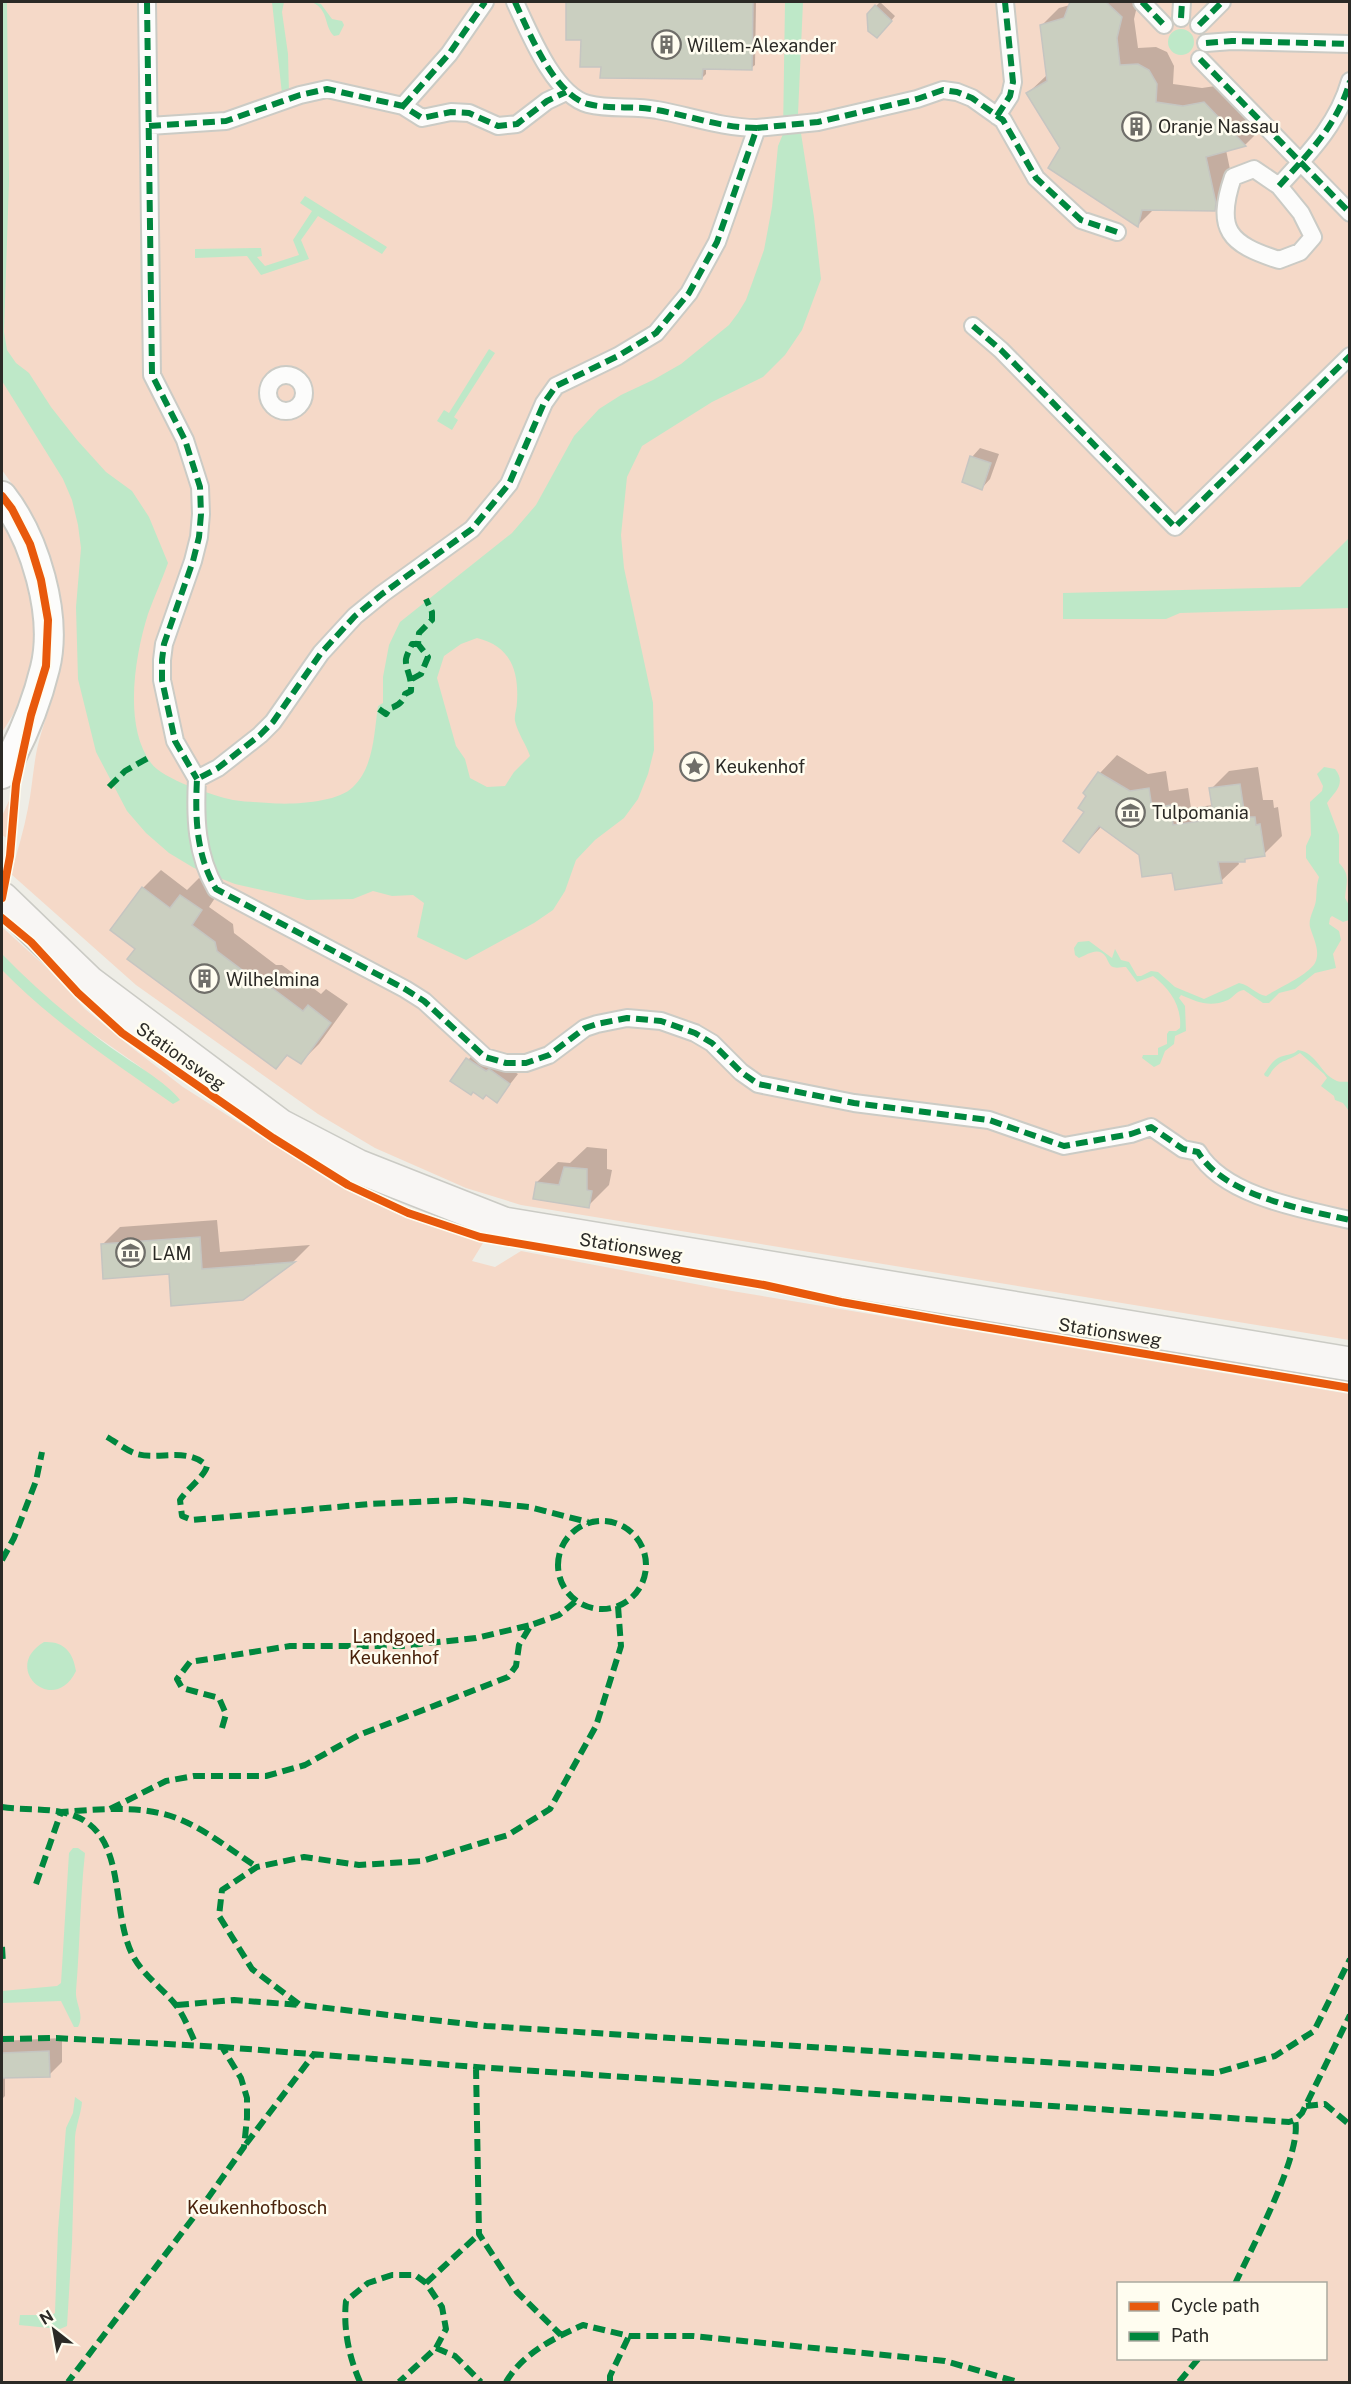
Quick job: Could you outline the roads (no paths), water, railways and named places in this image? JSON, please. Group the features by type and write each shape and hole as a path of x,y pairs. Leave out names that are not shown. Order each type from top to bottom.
{"main road":[{"name":"Stationsweg","path":"2,899 89,983 280,1126 357,1166 504,1224 1350,1364"}],"street":[{"path":"147,2 152,375 185,440 200,487 201,514 199,537 193,561 164,644 162,680 174,741 197,781 195,795 197,833 201,854 216,889 405,989 424,1001 485,1057 506,1063 526,1063 549,1055 576,1034 597,1024 627,1018 661,1021 695,1033 712,1043 741,1072 758,1084 854,1103 989,1120 1064,1146 1131,1134 1151,1127 1183,1149 1198,1152 1207,1167 1240,1189 1350,1220"},
{"path":"403,106 449,54 485,2"},
{"path":"515,2 538,48 566,92 585,104 654,109 707,123 760,127 818,122 917,99 943,90 957,92 972,98 1003,120 1036,178 1081,220 1117,232"},
{"path":"997,116 1010,96 1013,82 1005,2"},
{"path":"1142,2 1164,25"},
{"path":"1199,25 1222,2"},
{"path":"1206,43 1232,41 1350,44"},
{"path":"1200,59 1350,213"},
{"path":"1279,186 1333,123 1350,81"},
{"path":"149,126 226,121 300,95 327,89 403,106 422,118 451,112 469,113 498,126 517,124 547,101 566,92"},
{"path":"197,781 236,756 273,722 321,653 355,616 403,578 472,529 509,484 544,403 556,386 618,356 657,333 689,293 717,242 760,127"},
{"path":"1254,169 1279,186 1301,213 1313,237 1300,252 1279,260 1242,246 1228,229 1224,202 1233,177 1254,169"},
{"path":"973,326 1001,350 1174,527 1350,356"},
{"path":"2,496 12,509 30,544 41,580 48,620 46,666 31,715 2,774"}],"place":[{"name":"Willem-Alexander","path":"666,45"},
{"name":"Oranje Nassau","path":"1137,126"},
{"name":"Keukenhof","path":"694,766"},
{"name":"Tulpomania","path":"1131,812"},
{"name":"Wilhelmina","path":"205,979"},
{"name":"LAM","path":"131,1253"}],"park label":[{"name":"Landgoed Keukenhof","path":"394,1646"},
{"name":"Keukenhofbosch","path":"257,2207"}]}
